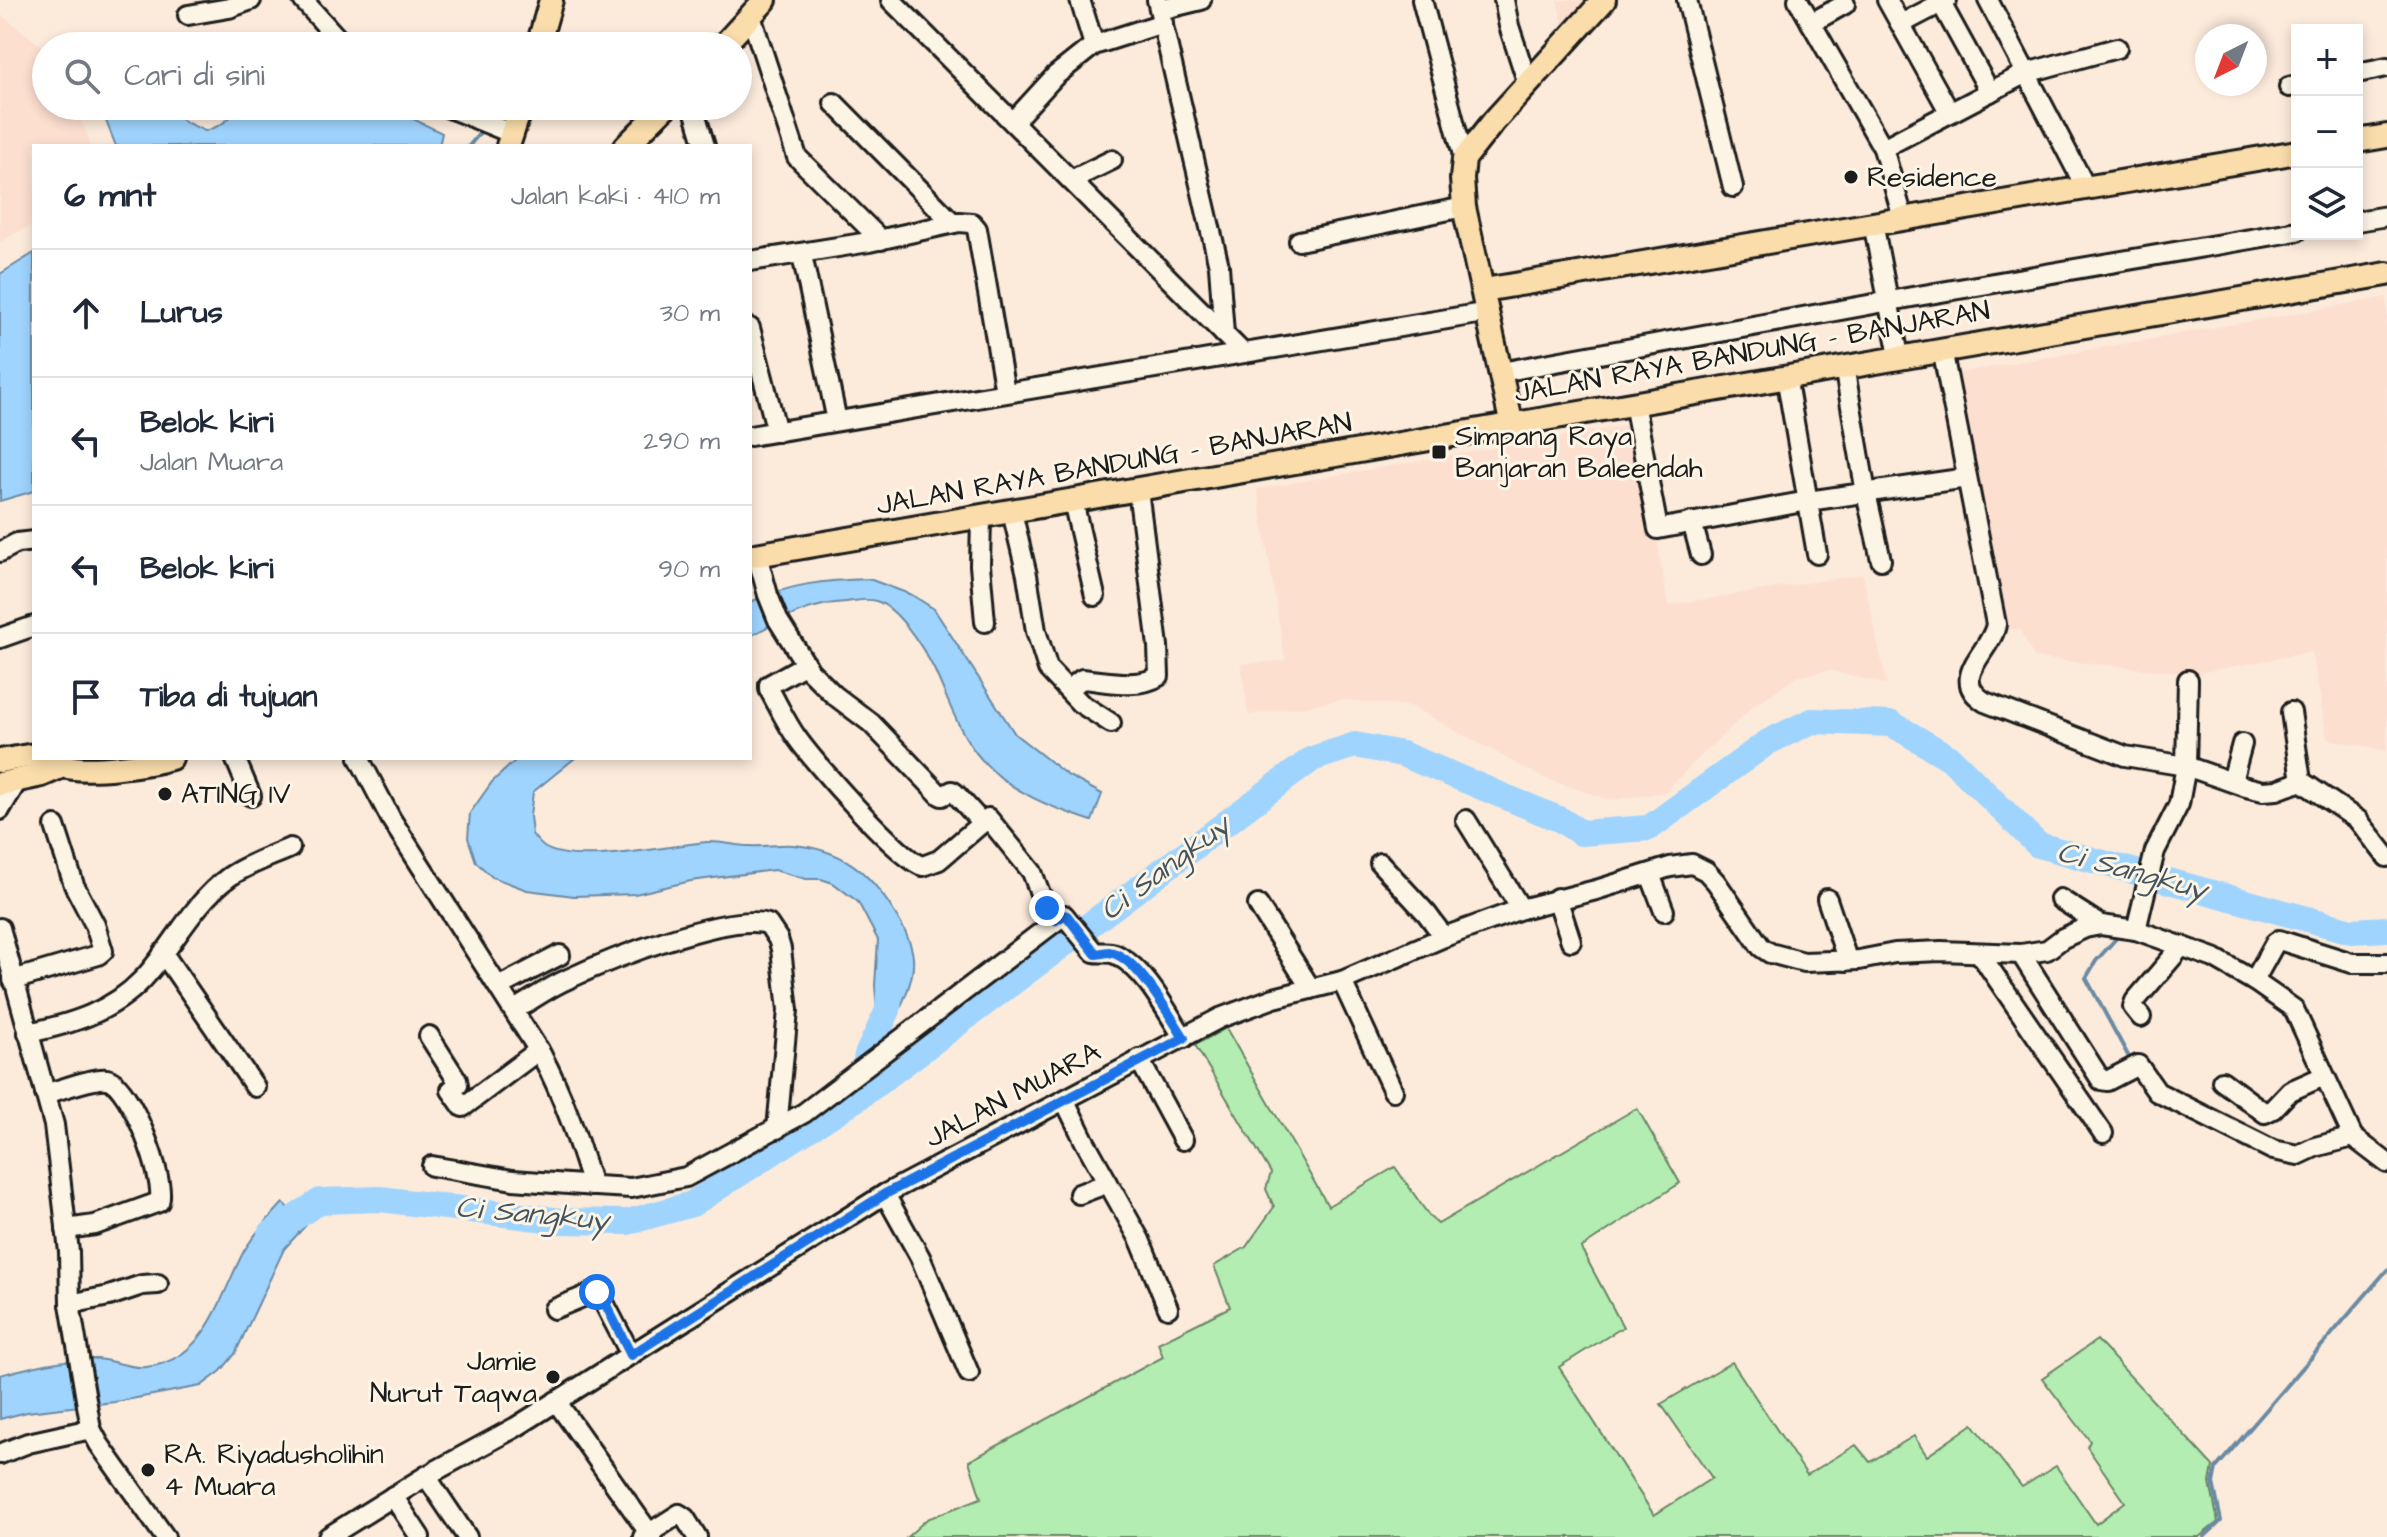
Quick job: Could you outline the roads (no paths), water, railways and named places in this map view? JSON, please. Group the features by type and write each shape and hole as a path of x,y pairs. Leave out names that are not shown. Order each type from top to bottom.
{"main road":[{"path":"542,32 551,0"},
{"path":"1512,426 1464,207 1464,159 1604,0"},
{"path":"736,32 758,8"},
{"path":"628,144 652,120"},
{"path":"2363,140 2387,136"},
{"path":"1484,290 2291,153"},
{"name":"JALAN RAYA BANDUNG - BANJARAN","path":"754,556 2387,274"},
{"path":"0,761 32,756"},
{"path":"9,781 32,758"},
{"path":"9,781 42,775 55,762 126,766 160,760"}],"street":[{"path":"188,15 229,8 251,0"},
{"path":"891,0 1242,352"},
{"path":"1080,0 1094,45"},
{"path":"1013,122 1055,76 1094,45 1160,11 1201,0"},
{"path":"1422,0 1464,159"},
{"path":"1504,0 1528,84"},
{"path":"1687,0 1733,187"},
{"path":"1798,0 1883,148 1903,218"},
{"path":"1887,0 1950,113"},
{"path":"1988,0 2086,188"},
{"path":"1901,24 1944,2 1990,92"},
{"path":"311,3 333,32"},
{"path":"1811,23 1845,4"},
{"path":"758,8 797,157 881,240"},
{"path":"1160,11 1219,266 1224,334"},
{"path":"1883,148 2026,73 2117,48"},
{"path":"2363,72 2387,67"},
{"path":"834,103 953,223"},
{"path":"474,120 498,131"},
{"path":"697,120 704,144"},
{"path":"1071,180 1112,160"},
{"path":"1299,241 1464,207"},
{"path":"2363,220 2387,216"},
{"path":"752,261 802,255 967,222 977,229 1005,392"},
{"path":"1873,223 1899,356"},
{"path":"1501,372 2291,232"},
{"path":"802,255 837,421"},
{"path":"752,436 1489,312"},
{"path":"752,336 777,432"},
{"path":"1942,349 1996,624 1992,637 1974,661 1973,693 1985,702 2125,756 2186,766 2263,791 2282,789 2301,781"},
{"path":"1844,366 1881,560"},
{"path":"1786,376 1817,554"},
{"path":"1634,403 1657,528 1660,530 1808,501 1967,478"},
{"path":"1068,690 1082,679 1146,682 1159,676 1138,490"},
{"path":"1073,501 1095,596"},
{"path":"1012,512 1048,669 1080,703 1111,723"},
{"path":"981,517 980,565 985,622"},
{"path":"1692,522 1701,555"},
{"path":"0,552 17,543 32,541"},
{"path":"754,556 778,620 815,677 871,723 940,795 952,791 982,823"},
{"path":"0,638 32,627"},
{"path":"806,664 769,685 769,689 797,739 908,860 919,867 931,864 988,818 1032,872 1041,896 1094,952 1111,953 1131,967 1146,982 1184,1038"},
{"path":"2137,925 2155,851 2179,804 2186,766 2188,680"},
{"path":"2291,712 2301,781 2358,820 2387,857"},
{"path":"2232,781 2242,744"},
{"path":"236,760 251,796"},
{"path":"360,760 391,819 539,1050 559,1087 592,1186"},
{"path":"0,810 9,781"},
{"path":"1466,820 1521,909"},
{"path":"13,980 103,951 95,925 74,885 55,826"},
{"path":"28,1033 97,1013 143,979 195,910 229,877 290,848"},
{"path":"1380,863 1444,937"},
{"name":"JALAN MUARA","path":"339,1534 393,1496 516,1427 885,1194 1232,1013 1274,998 1342,981 1444,937 1521,909 1692,864 1706,871 1729,898 1761,947 1804,962 1846,961"},
{"path":"1650,874 1664,911"},
{"path":"1557,898 1571,941"},
{"path":"1827,899 1846,961 1895,953 1941,951 2021,954 2047,950 2063,938 2101,925 2137,925 2214,958 2294,1009 2353,1137 2387,1163"},
{"path":"2060,899 2101,925"},
{"path":"1258,905 1311,989"},
{"path":"432,1166 513,1180 631,1188 686,1177 804,1113 1062,919"},
{"path":"514,1010 566,980 709,927 756,921 768,924 781,949 788,1010 777,1129"},
{"path":"0,928 54,1125 66,1229 70,1304 90,1423 99,1444 165,1537"},
{"path":"2254,981 2279,940 2352,963 2387,963"},
{"path":"2141,1017 2133,1004 2182,946"},
{"path":"163,953 255,1087"},
{"path":"1980,954 2103,1133"},
{"path":"2021,954 2101,1080 2107,1081 2138,1065 2157,1092 2273,1150 2298,1155 2353,1137"},
{"path":"500,986 560,955"},
{"path":"1342,981 1393,1091"},
{"path":"429,1036 457,1080 458,1085 443,1096 466,1107 539,1050"},
{"path":"1139,1059 1183,1140"},
{"path":"2222,1081 2265,1113 2290,1091 2324,1076"},
{"path":"45,1094 104,1079 114,1083 140,1122 155,1163 162,1199 95,1225 66,1229"},
{"path":"1065,1101 1140,1240 1168,1308"},
{"path":"1079,1194 1108,1183"},
{"path":"885,1194 920,1257 969,1373"},
{"path":"70,1304 142,1285 158,1284"},
{"path":"554,1309 599,1293 631,1355"},
{"path":"556,1401 648,1536 679,1514 697,1537"},
{"path":"0,1454 90,1423"},
{"path":"426,1476 467,1537"},
{"path":"393,1496 420,1537"}],"water":[{"path":"106,120 182,120 205,131 227,120 416,120 442,133 439,144 115,144"},
{"path":"32,254 32,492 0,501 0,274"},
{"path":"869,579 912,595 934,609 1015,734 1067,775 1102,794 1092,821 1019,790 982,760 963,732 921,647 895,613 876,601 820,606 796,613 752,635 752,601 780,591 837,580"},
{"path":"516,760 573,760 533,792 530,816 532,834 544,847 558,853 600,855 718,842 810,847 840,857 875,885 908,937 913,970 900,1008 882,1013 877,1011 878,940 858,902 833,883 821,879 806,879 774,870 691,881 635,894 574,896 527,890 492,877 476,862 468,838 470,813 492,782"},
{"path":"283,1203 306,1225 284,1249 235,1354 221,1371 201,1386 115,1402 27,1412 0,1419 0,1375 85,1359 146,1367 167,1362 184,1353 209,1324 248,1244"}],"waterway":[{"path":"471,144 483,129"},
{"name":"Ci Sangkuy","path":"270,1234 320,1201 380,1199 562,1221 628,1222 692,1204 859,1097 1312,759 1355,745 1402,754 1561,820 1581,833 1649,828 1768,742 1812,721 1892,724 1950,758 2038,845 2351,931 2387,929"},
{"path":"2137,891 2138,873"},
{"path":"2120,934 2096,961 2086,978 2131,1061"},
{"path":"861,1086 867,1055 888,1010 890,979"},
{"path":"2204,1537 2221,1521 2213,1483 2216,1468 2387,1270"}],"place":[{"name":"Residence","path":"1851,177"},
{"name":"Simpang Raya Banjaran Baleendah","path":"1439,452"},
{"name":"ATING IV","path":"165,794"},
{"name":"Jamie Nurut Taqwa","path":"553,1377"},
{"name":"RA. Riyadusholihin 4 Muara","path":"148,1470"}]}
